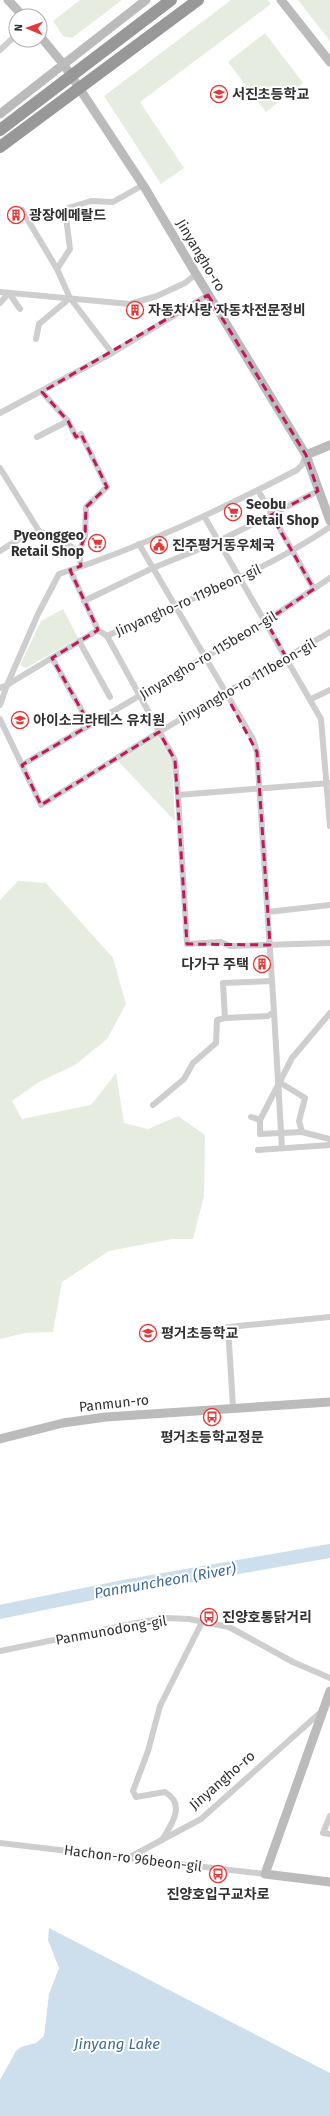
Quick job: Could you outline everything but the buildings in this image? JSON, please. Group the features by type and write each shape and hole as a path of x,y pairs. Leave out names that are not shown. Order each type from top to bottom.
{"highway":[{"path":"0,130 172,0"},
{"path":"0,147 198,0"}],"street":[{"path":"8,0 16,8"},
{"path":"0,114 146,0"},
{"path":"281,0 330,62"},
{"path":"0,50 8,42"},
{"name":"Jinyangho-ro","path":"48,46 64,65 143,185 208,295 306,455 330,521"},
{"path":"57,269 70,249 65,209 91,201 113,202 143,185"},
{"path":"22,210 57,269 70,298 112,353"},
{"path":"0,292 130,304 157,296 185,283 196,274"},
{"path":"0,303 9,293"},
{"path":"9,293 20,309"},
{"path":"0,413 42,392 112,353 208,295"},
{"path":"36,339 39,324 70,298"},
{"path":"42,392 68,421 76,437 81,434 107,487 86,507 84,536 79,552 81,566"},
{"path":"37,438 68,421"},
{"path":"0,705 6,685 38,614 59,574 139,544 204,516 297,470 302,465 306,455 330,445"},
{"path":"0,468 39,531"},
{"path":"258,490 314,589"},
{"path":"84,601 153,568 219,541 318,491"},
{"path":"204,516 311,699 321,719 329,783 330,826"},
{"name":"Jinyangho-ro 119beon-gil","path":"107,636 175,605 240,578 292,552 330,527"},
{"path":"0,551 20,538 39,531 53,534 79,552"},
{"path":"139,544 253,739 257,752 261,788 282,1148"},
{"path":"70,570 98,630 107,636 175,760 187,944 222,942 230,946 330,942"},
{"name":"Jinyangho-ro 115beon-gil","path":"22,765 266,621 330,578"},
{"path":"0,688 98,630"},
{"name":"Jinyangho-ro 111beon-gil","path":"22,765 41,805 159,732 330,632"},
{"path":"79,641 110,697"},
{"path":"52,658 90,725"},
{"path":"311,699 330,690"},
{"path":"0,719 22,765"},
{"path":"178,795 329,783"},
{"path":"268,912 330,905"},
{"path":"225,1018 223,983 272,981"},
{"path":"153,1105 184,1079 193,1063 216,1042 217,1020 225,1018 268,1016 274,1012"},
{"path":"330,1013 292,1058 260,1120 260,1134 302,1132 330,1140"},
{"path":"279,1082 305,1098 299,1121 302,1132"},
{"path":"251,1117 260,1120"},
{"path":"258,1150 330,1145"},
{"path":"233,1407 228,1327 330,1317"},
{"name":"Panmun-ro","path":"0,1439 63,1423 106,1417 233,1407 330,1402"},
{"name":"Panmunodong-gil","path":"0,1651 166,1618 188,1619 229,1627 293,1662 330,1678"},
{"path":"162,1840 175,1816 176,1804 173,1797 165,1792 136,1798 133,1791 148,1751 160,1706 202,1622"},
{"name":"Jinyangho-ro","path":"265,1874 330,1691"},
{"name":"Jinyangho-ro","path":"130,1858 201,1819 323,1710"},
{"path":"330,1816 323,1833 330,1834"},
{"name":"Hachon-ro 96beon-gil","path":"0,1842 265,1874"},
{"path":"265,1874 330,1882"}],"highlighted area":[{"path":"208,295 306,455 318,491 271,515 314,589 266,621 286,657 225,693 257,752 270,945 187,944 175,760 159,732 41,805 22,765 90,725 52,658 98,630 70,570 81,566 79,552 85,536 86,507 107,487 81,434 76,437 68,421 42,392"}],"shaded area":[{"path":"80,0 122,0 72,38 63,36 53,21"},
{"path":"231,0 268,0 271,4 140,102 184,168 161,184 104,96"},
{"path":"298,0 330,0 330,41"},
{"path":"265,33 303,83 266,112 228,62"},
{"path":"63,609 78,638 26,668 20,665 41,621"},
{"path":"158,737 172,761 175,821 118,761"},
{"path":"18,881 46,883 113,958 126,1004 107,1039 75,1065 39,1082 12,1101 22,1119 91,1105 116,1073 124,1123 148,1129 178,1116 205,1135 204,1196 193,1239 172,1239 109,1251 62,1282 53,1332 25,1333 0,1339 0,900"}],"water":[{"name":"Jinyang Lake","path":"49,1928 330,2073 330,2116 0,2116 0,2080 16,2051 21,2047 36,2043 44,2036 49,1994 59,1968 48,1940"}],"waterway":[{"name":"Panmuncheon (River)","path":"0,1612 118,1588 330,1551"}],"place":[{"name":"서진초등학교","path":"219,94"},
{"name":"광장에메랄드","path":"16,215"},
{"name":"자동차사랑 자동차전문정비","path":"135,310"},
{"name":"Seobu Retail Shop","path":"233,512"},
{"name":"Pyeonggeo Retail Shop","path":"97,543"},
{"name":"진주평거동우체국","path":"159,545"},
{"name":"아이소크라테스 유치원","path":"20,720"},
{"name":"다가구 주택","path":"262,964"},
{"name":"평거초등학교","path":"148,1333"},
{"name":"평거초등학교정문","path":"212,1417"},
{"name":"진양호통닭거리","path":"209,1617"},
{"name":"진양호입구교차로","path":"218,1874"}]}
